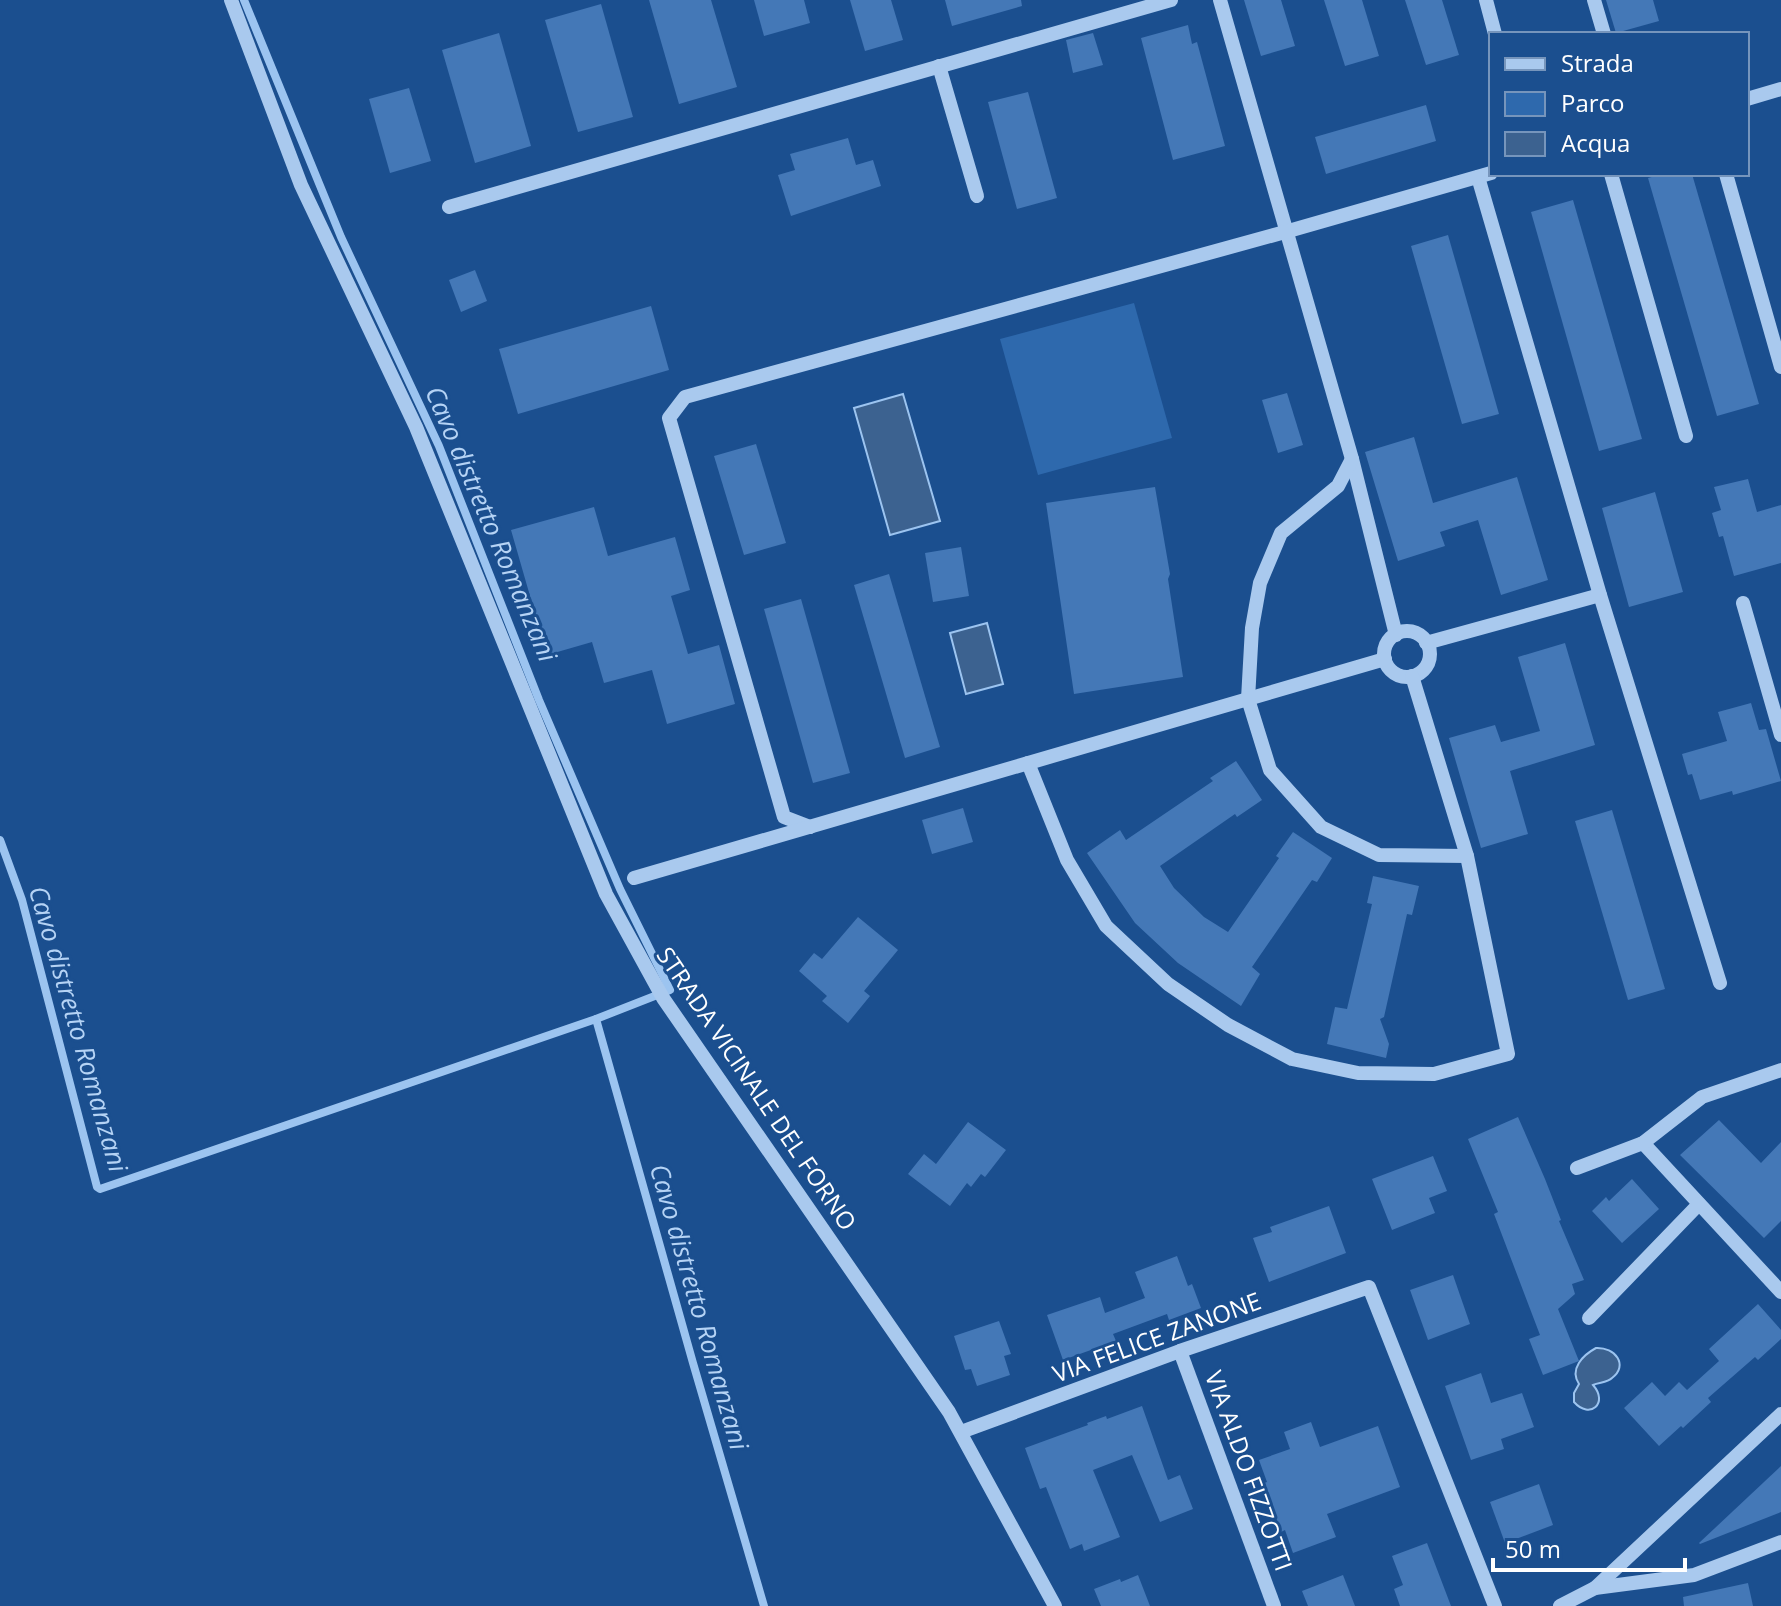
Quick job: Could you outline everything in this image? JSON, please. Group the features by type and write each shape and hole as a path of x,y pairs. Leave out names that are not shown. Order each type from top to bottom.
{"street":[{"name":"STRADA VICINALE DEL FORNO","path":"231,0 301,185 416,427 606,894 660,991 961,1432 1055,1606"},
{"path":"449,207 1171,0"},
{"path":"1220,0 1352,459 1396,635"},
{"path":"1486,0 1494,32"},
{"path":"1594,0 1603,32"},
{"path":"939,66 977,196"},
{"path":"1749,98 1781,89"},
{"path":"810,827 784,817 669,418 685,397 1484,175 1600,595 1720,983"},
{"path":"1612,176 1686,436"},
{"path":"1727,176 1781,367"},
{"path":"1352,459 1338,486 1281,533 1260,583 1252,628 1248,699 1270,770 1321,827 1379,855 1467,856"},
{"path":"1426,643 1600,595"},
{"path":"1743,603 1781,735"},
{"path":"1407,631 1415,633 1426,643 1429,650 1427,665 1422,671 1402,677 1389,669 1385,648 1396,635 1407,631"},
{"path":"634,878 1385,659"},
{"path":"1028,763 1067,860 1106,926 1168,984 1228,1025 1292,1059 1358,1073 1434,1074 1508,1054 1467,856 1412,676"},
{"path":"1577,1168 1643,1143 1702,1097 1781,1070"},
{"path":"1643,1143 1781,1292"},
{"path":"1589,1318 1699,1204"},
{"name":"VIA FELICE ZANONE","path":"961,1432 1180,1351 1369,1287 1495,1606"},
{"name":"VIA ALDO FIZZOTTI","path":"1180,1351 1274,1606"},
{"path":"1560,1606 1595,1588 1781,1414"},
{"path":"1595,1588 1694,1575 1781,1542"}],"green space":[{"path":"1134,303 1172,438 1038,475 1000,339"}],"water":[{"path":"903,394 940,521 890,535 854,408"},
{"path":"987,623 1003,684 966,694 950,633"},
{"path":"1596,1348 1614,1354 1618,1358 1619,1368 1610,1380 1593,1385 1598,1403 1596,1407 1586,1409 1574,1402 1574,1393 1579,1384 1576,1373 1586,1354"}],"building":[{"path":"649,0 711,0 737,87 679,104"},
{"path":"754,0 804,0 810,23 764,36"},
{"path":"850,0 891,0 903,40 865,51"},
{"path":"945,0 1021,0 1022,6 952,26"},
{"path":"1244,0 1281,0 1295,46 1261,56"},
{"path":"1324,0 1362,0 1379,56 1345,66"},
{"path":"1405,0 1442,0 1459,55 1426,65"},
{"path":"1606,0 1653,0 1659,21 1616,32"},
{"path":"601,4 633,117 578,132 545,20"},
{"path":"1188,25 1192,44 1197,42 1225,146 1173,160 1141,38"},
{"path":"499,33 531,146 475,163 442,50"},
{"path":"1093,33 1103,65 1073,73 1066,40"},
{"path":"409,88 431,161 390,173 369,99"},
{"path":"1028,92 1057,198 1017,209 988,102"},
{"path":"1426,105 1436,141 1326,174 1315,137"},
{"path":"848,138 856,165 873,160 881,186 791,216 778,175 795,170 790,154"},
{"path":"1693,176 1759,404 1717,416 1648,178"},
{"path":"1573,200 1642,439 1599,451 1531,212"},
{"path":"1448,235 1499,414 1462,424 1411,246"},
{"path":"475,270 487,301 461,312 449,280"},
{"path":"651,306 669,370 518,414 499,349"},
{"path":"1287,393 1303,445 1278,453 1262,400"},
{"path":"1414,437 1433,503 1517,477 1548,580 1501,595 1478,520 1440,532 1445,546 1398,561 1365,452"},
{"path":"756,444 786,543 744,555 714,456"},
{"path":"1748,479 1757,512 1781,505 1781,563 1734,576 1723,536 1719,537 1712,513 1721,510 1714,487"},
{"path":"1155,487 1183,677 1074,694 1046,503"},
{"path":"1655,492 1683,592 1629,607 1602,508"},
{"path":"594,507 608,556 675,537 690,590 671,596 688,654 719,645 735,704 667,724 652,670 604,683 592,642 547,655 511,530"},
{"path":"961,547 969,596 933,602 925,553"},
{"path":"889,574 940,747 905,758 854,585"},
{"path":"801,599 850,773 813,783 764,609"},
{"path":"1565,643 1595,745 1510,771 1528,834 1481,848 1449,738 1495,725 1501,742 1540,731 1518,657"},
{"path":"1751,703 1759,730 1766,729 1781,781 1733,795 1732,791 1700,800 1682,754 1727,741 1718,712"},
{"path":"1236,761 1262,800 1237,817 1235,814 1160,866 1174,888 1204,917 1228,932 1279,858 1276,856 1293,832 1332,858 1317,882 1312,880 1252,967 1260,974 1241,1006 1178,963 1135,923 1087,853 1120,830 1126,840 1213,781 1210,778"},
{"path":"963,808 973,842 932,854 922,820"},
{"path":"1612,810 1665,989 1628,1000 1575,821"},
{"path":"1373,876 1419,886 1412,915 1407,914 1384,1017 1380,1019 1389,1044 1386,1058 1327,1044 1335,1007 1347,1009 1372,904 1367,903"},
{"path":"858,917 898,950 864,991 870,996 848,1023 822,1001 827,996 799,971 814,953 822,959"},
{"path":"1518,1117 1584,1280 1572,1284 1575,1294 1558,1309 1579,1361 1543,1375 1529,1339 1540,1335 1494,1214 1498,1212 1468,1139"},
{"path":"1719,1120 1761,1163 1781,1142 1781,1221 1764,1238 1680,1155"},
{"path":"968,1122 1006,1150 985,1177 981,1174 971,1187 967,1183 950,1206 908,1174 924,1154 936,1164"},
{"path":"1433,1156 1447,1191 1429,1198 1435,1213 1392,1230 1372,1179"},
{"path":"1632,1179 1659,1209 1622,1243 1592,1211 1606,1197 1609,1201"},
{"path":"1329,1206 1346,1253 1269,1282 1253,1238 1272,1232 1270,1227"},
{"path":"1177,1256 1188,1286 1192,1284 1201,1308 1169,1320 1167,1314 1113,1334 1116,1341 1063,1360 1047,1315 1100,1297 1105,1313 1145,1298 1135,1272"},
{"path":"1453,1275 1470,1324 1428,1340 1410,1290"},
{"path":"1758,1304 1781,1330 1781,1339 1708,1398 1711,1402 1659,1446 1624,1408 1652,1382 1665,1396 1679,1382 1687,1390 1719,1361 1709,1349"},
{"path":"999,1321 1011,1354 1004,1356 1010,1375 977,1386 971,1369 965,1370 954,1336"},
{"path":"1481,1373 1491,1403 1522,1393 1534,1427 1501,1439 1504,1449 1471,1460 1445,1386"},
{"path":"1142,1406 1168,1480 1180,1475 1193,1509 1160,1522 1132,1455 1093,1470 1120,1537 1084,1551 1082,1544 1070,1549 1046,1487 1040,1489 1025,1448 1106,1416 1107,1419"},
{"path":"1311,1422 1320,1447 1378,1426 1400,1487 1327,1514 1336,1537 1293,1553 1285,1530 1281,1532 1259,1460 1290,1449 1284,1432"},
{"path":"1781,1466 1781,1512 1699,1543"},
{"path":"1539,1484 1553,1525 1505,1543 1490,1502"},
{"path":"1427,1543 1451,1606 1400,1606 1394,1589 1403,1585 1392,1556"},
{"path":"1138,1575 1150,1606 1101,1606 1094,1589"},
{"path":"1343,1575 1355,1606 1308,1606 1302,1591"},
{"path":"1748,1583 1753,1606 1684,1606 1683,1597"}],"waterway":[{"name":"Cavo distretto Romanzani","path":"244,0 341,237 439,446 539,700 620,889 670,990 596,1019"},
{"name":"Cavo distretto Romanzani","path":"0,840 22,900 100,1189 596,1019 764,1606"}]}
